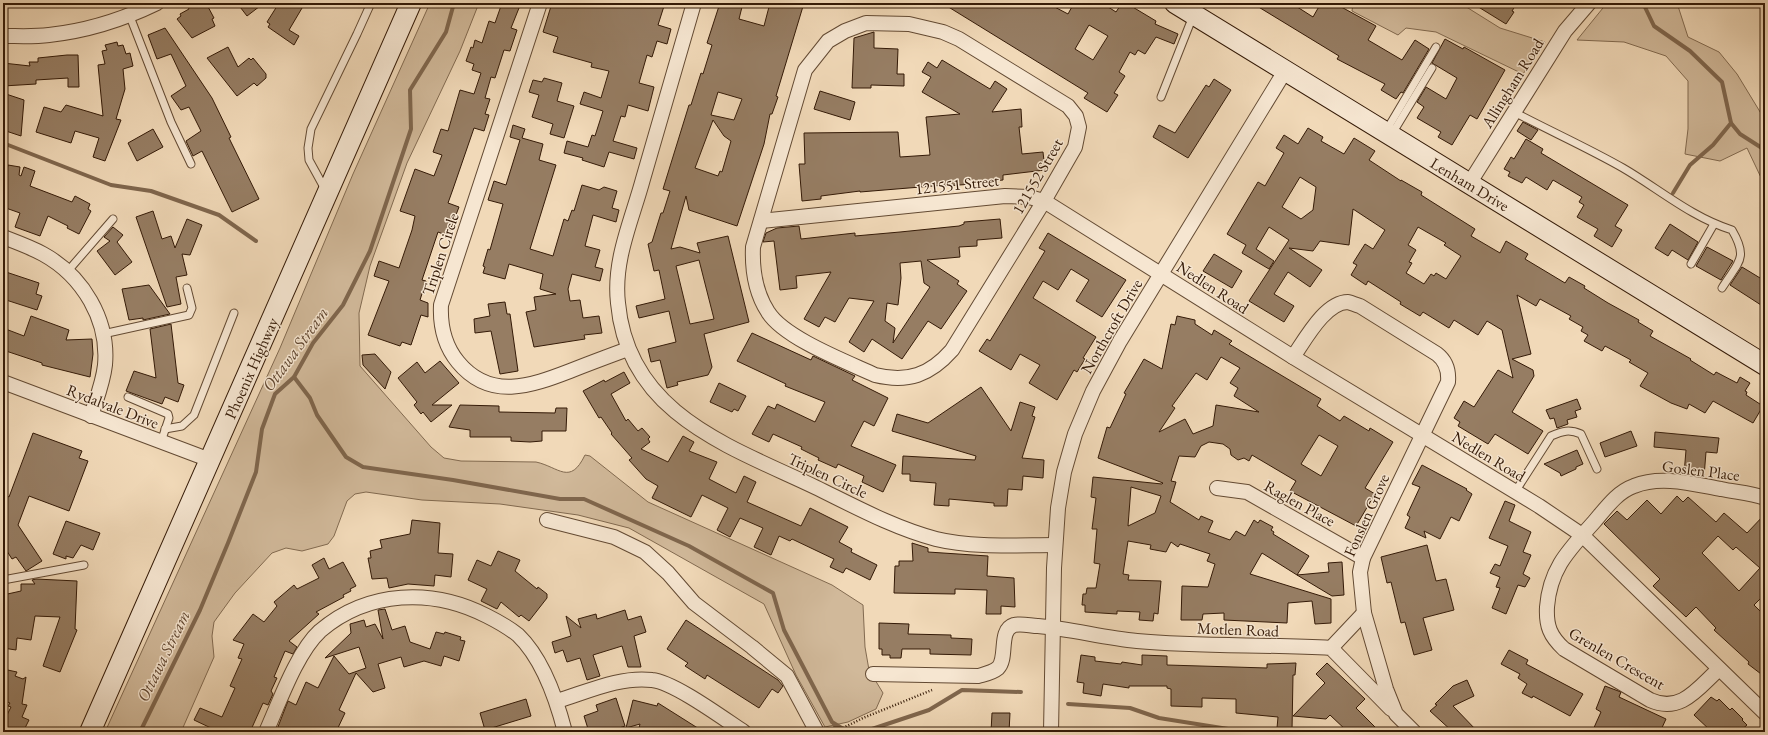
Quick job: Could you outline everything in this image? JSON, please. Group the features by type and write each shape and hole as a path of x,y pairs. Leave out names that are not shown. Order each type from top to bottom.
{"main road":[{"name":"Phoenix Highway","path":"90,732 411,3"},
{"name":"Lenham Drive","path":"1175,3 1765,364"}],"street":[{"path":"3,36 48,36 80,30 157,3"},
{"name":"Triplen Circle","path":"540,3 441,305 443,333 453,355 466,371 483,382 506,388 528,386 628,349"},
{"name":"Triplen Circle","path":"694,3 623,242 618,265 618,303 621,327 628,349 655,392 686,421 714,439 912,532 938,539 964,543 1055,545"},
{"name":"Allingham Road","path":"1469,184 1565,31 1589,3"},
{"name":"121552 Street","path":"866,24 909,24 943,32 959,39 1068,106 1076,116 1079,128 1075,147 1044,201 952,350 941,363 925,373 908,378 888,378 875,375 797,336 777,323 762,303 752,266 753,247 761,221 805,70 828,41 845,31 866,24"},
{"name":"Northcroft Drive","path":"1051,732 1055,545 1058,508 1064,472 1075,434 1093,391 1113,353 1285,71"},
{"name":"121551 Street","path":"761,221 1005,196 1028,197 1044,201 1161,273"},
{"path":"3,237 43,254 77,281 90,298 100,320 106,346 105,366 91,416"},
{"name":"Nedlen Road","path":"1161,273 1293,357 1515,492 1582,536 1765,713"},
{"name":"Fonslen Grove","path":"1293,357 1323,315 1331,308 1347,302 1360,306 1444,359 1447,368 1448,382 1363,558 1360,572 1364,613 1386,689 1396,714 1414,732"},
{"name":"Rydalvale Drive","path":"3,382 91,416 163,435 210,460"},
{"name":"Goslen Place","path":"1582,536 1624,490 1649,482 1673,481 1747,493 1765,498"},
{"name":"Raglen Place","path":"1217,488 1246,492 1363,558"},
{"path":"547,520 614,537 645,552 668,573 694,603 752,646 787,676 817,732"},
{"name":"Grenlen Crescent","path":"1582,536 1555,571 1551,580 1546,619 1549,632 1555,641 1564,649 1658,704 1676,704 1687,699 1719,669"},
{"path":"266,732 302,654 319,632 339,617 362,606 384,599 412,596 439,598 468,606 496,620 518,635 531,652 557,701 565,732"},
{"path":"1364,613 1331,648 1396,714"},
{"path":"873,674 978,676 992,672 999,667 1002,659 1005,636 1013,625 1054,628"},
{"name":"Motlen Road","path":"1054,628 1135,641 1331,648"},
{"path":"557,701 626,680 653,680 674,688 744,732"}],"lane":[{"path":"327,194 309,160 308,148 311,129 357,34 370,3"},
{"path":"129,14 171,122 191,164"},
{"path":"1161,97 1193,14"},
{"path":"1388,134 1436,47"},
{"path":"1388,134 1432,68"},
{"path":"1514,112 1624,169 1659,193 1714,224 1732,230 1740,244 1742,255 1722,288"},
{"path":"67,272 113,219"},
{"path":"1691,264 1714,224"},
{"path":"103,334 189,315 192,308 187,288"},
{"path":"163,435 182,426 194,415 234,313"},
{"path":"128,397 168,414 169,418 163,435"},
{"path":"1515,492 1552,436 1561,432 1572,430 1581,434 1597,469"},
{"path":"3,580 84,565"}],"path":[{"path":"843,728 863,718 937,688"}],"shaded area":[{"path":"430,3 479,3 460,51 407,163 370,266 359,313 360,366 431,447 444,458 461,461 536,462 564,472 569,472 574,470 580,464 585,455 590,456 648,502 832,585 863,605 865,647 869,670 883,693 876,709 848,722 825,727 796,675 764,604 629,528 578,515 500,504 422,500 366,492 355,494 347,501 334,536 328,544 302,551 286,548 272,553 235,593 214,622 212,636 214,657 181,732 105,732 280,348 353,174"},
{"path":"1353,3 1460,3 1500,28 1545,42 1523,74 1436,32 1406,28 1398,35 1352,11"},
{"path":"1607,3 1677,3 1688,37 1719,52 1737,74 1765,120 1765,186 1747,148 1720,161 1685,154 1688,129 1688,81 1666,56 1624,42 1577,40"}],"building":[{"path":"186,3 206,3 214,18 212,19 215,26 192,38 177,19 181,16 180,14 189,9"},
{"path":"237,3 264,3 247,16"},
{"path":"279,3 305,3 289,30 299,36 294,45 268,27 270,24 267,22"},
{"path":"502,3 521,3 511,28 517,30 510,51 504,50 495,78 491,77 485,98 490,99 485,114 489,115 484,131 474,128 448,203 459,207 448,236 438,232 422,280 426,281 420,300 428,303 428,317 421,315 411,345 402,342 400,346 368,335 389,281 374,276 379,261 399,268 412,230 415,216 400,211 415,169 434,176 442,155 433,152 441,129 448,131 460,90 474,94 481,73 472,70 474,64 466,61 471,47 473,48 475,40 482,43 489,21 495,23"},
{"path":"552,3 665,3 658,25 671,29 667,44 657,41 652,57 647,55 639,83 654,87 648,111 628,105 625,117 621,116 613,141 637,148 634,159 609,152 604,167 582,160 583,158 564,153 567,141 588,147 592,135 595,136 603,111 580,104 584,92 601,98 609,71 591,67 592,63 553,52 558,37 543,32"},
{"path":"720,3 743,3 739,19 764,26 770,3 804,3 776,96 778,97 772,114 770,114 764,144 737,226 689,210 686,196 671,249 680,247 700,253 697,243 728,236 749,322 704,334 712,367 708,375 677,382 678,385 667,388 660,360 651,362 648,349 676,342 669,311 639,318 636,306 665,299 659,270 654,271 648,244 652,242 670,191 663,189 689,105 691,105 701,73 703,74 712,45 707,43","holes":["718,92 742,99 734,120 711,115","713,120 724,136 731,141 722,172 720,171 718,176 695,168","699,260 714,319 690,324 676,266"]},
{"path":"942,3 1047,3 1068,14 1074,3 1102,3 1116,12 1122,3 1126,3 1156,21 1155,24 1178,34 1174,44 1156,37 1145,54 1138,50 1135,55 1130,52 1119,72 1125,76 1114,93 1118,95 1107,112 1084,98 1088,93","holes":["1089,25 1108,36 1093,60 1075,49"]},
{"path":"1252,3 1291,3 1313,17 1321,3 1334,3 1376,26 1368,40 1402,60 1415,40 1429,49 1403,93 1401,92 1396,99 1381,90 1385,84 1337,59 1339,56"},
{"path":"1472,3 1517,3 1512,11 1514,12 1506,24"},
{"path":"165,28 212,98 231,137 229,138 259,199 232,212 202,151 193,156 186,141 201,131 189,107 181,110 171,96 186,86 171,54 157,59 148,35"},
{"path":"874,32 874,48 898,49 897,74 904,74 904,86 871,85 871,88 852,88 854,38"},
{"path":"1445,39 1463,49 1464,47 1505,70 1477,119 1470,115 1452,145 1438,137 1441,132 1417,118 1424,107 1417,102 1426,87 1446,99 1457,78 1432,63"},
{"path":"117,42 118,46 123,45 126,54 130,53 133,66 123,69 125,89 116,119 121,120 105,161 93,157 99,138 75,131 71,143 36,132 44,107 61,112 66,105 103,116 98,65 105,64 102,51 107,50 105,45"},
{"path":"228,47 238,67 249,58 251,60 253,58 266,74 266,78 257,86 254,83 237,96 207,58"},
{"path":"78,55 79,87 68,87 68,78 36,80 36,84 3,86 3,63 30,66 29,62 38,62 38,58"},
{"path":"942,60 990,89 995,81 1007,89 992,112 1021,109 1022,127 1019,127 1022,154 1043,152 1045,170 1003,175 1003,180 973,184 860,191 821,196 821,199 802,201 799,164 805,164 804,133 898,132 900,157 930,155 926,117 960,114 922,92 931,77 922,72 928,62 937,68"},
{"path":"544,78 562,83 557,101 574,106 564,138 550,134 553,124 532,117 539,95 529,92 533,80 542,82"},
{"path":"1214,79 1231,90 1188,158 1153,137 1159,125 1175,133 1206,85 1209,87"},
{"path":"820,91 855,102 850,120 814,109"},
{"path":"3,93 24,100 21,136 3,130"},
{"path":"1523,122 1538,130 1531,140 1517,131"},
{"path":"513,125 525,129 522,138 543,144 539,160 556,165 530,249 553,256 564,219 568,221 572,210 574,211 582,185 599,190 604,187 617,191 612,208 619,210 616,222 593,215 585,246 600,250 595,267 603,269 600,281 572,274 568,289 570,301 580,300 583,318 599,316 602,333 584,335 585,339 534,347 526,312 536,310 534,297 556,294 540,289 543,274 509,264 505,279 483,273 485,267 483,266 488,249 490,250 503,204 488,200 494,181 506,185 520,140 510,137"},
{"path":"1308,128 1323,137 1321,141 1344,154 1354,138 1375,151 1369,160 1401,181 1422,192 1421,195 1475,229 1471,236 1500,253 1506,241 1528,254 1525,259 1565,283 1569,277 1585,286 1584,288 1639,320 1638,322 1653,331 1650,336 1691,359 1690,360 1714,375 1716,372 1737,383 1740,377 1750,383 1745,391 1747,392 1746,395 1763,406 1753,423 1713,401 1705,413 1689,404 1687,409 1671,403 1640,386 1648,373 1629,362 1631,360 1605,346 1602,351 1584,341 1588,335 1581,331 1583,327 1569,319 1571,316 1540,299 1536,306 1517,295 1531,354 1512,359 1533,370 1534,376 1512,412 1543,431 1528,454 1495,434 1488,444 1458,426 1460,422 1454,418 1464,401 1474,407 1498,370 1513,378 1502,330 1487,321 1478,335 1454,320 1449,328 1423,312 1420,316 1400,304 1401,302 1368,281 1366,285 1351,275 1357,265 1353,263 1365,244 1373,249 1385,230 1353,209 1349,245 1320,241 1313,251 1289,248 1322,270 1310,287 1288,272 1274,294 1294,306 1284,322 1249,301 1289,240 1269,227 1256,249 1274,261 1269,269 1242,253 1246,245 1227,234 1258,182 1265,186 1284,153 1276,148 1284,135 1298,144","holes":["1300,177 1316,187 1313,210 1301,219 1282,207","1418,227 1446,243 1444,245 1461,256 1446,279 1436,273 1434,276 1431,274 1424,284 1406,273 1412,263 1409,262 1416,250 1408,245"]},
{"path":"153,129 163,147 137,161 128,143"},
{"path":"1526,139 1543,149 1541,153 1628,205 1615,226 1622,230 1612,247 1594,236 1598,229 1577,217 1584,205 1579,202 1582,197 1553,180 1547,190 1526,177 1522,183 1508,176 1510,172 1504,169 1511,157 1514,159"},
{"path":"8,165 20,167 19,175 21,176 24,167 35,171 30,186 72,202 75,196 90,204 88,209 91,211 79,234 67,228 68,226 48,216 40,236 15,227 20,213 3,207 3,193"},
{"path":"153,211 162,239 171,236 175,248 187,219 202,225 190,255 182,254 187,275 176,277 181,304 167,307 136,217"},
{"path":"1000,219 1002,238 977,240 977,246 959,247 960,257 927,260 959,281 957,284 967,291 941,329 928,321 902,359 872,339 864,352 849,342 874,301 849,298 835,322 825,317 819,327 804,319 831,272 796,276 797,288 780,290 774,241 763,242 766,233 777,228 799,226 801,239 855,233 855,236 959,226 964,224 964,222","holes":["921,261 924,283 930,287 893,343 895,328 885,321 887,303 898,305 901,278 900,263"]},
{"path":"1670,224 1698,242 1688,260 1672,250 1668,256 1655,248"},
{"path":"113,227 123,235 117,242 132,262 115,275 97,251 110,241 104,237"},
{"path":"1048,233 1126,280 1102,317 1076,301 1089,280 1071,269 1058,290 1043,281 1033,298 1096,337 1083,358 1085,359 1077,372 1074,370 1057,400 1029,383 1040,365 1020,354 1011,370 979,351 987,339 990,341 1045,251 1039,248"},
{"path":"1707,247 1733,261 1721,280 1696,266"},
{"path":"1214,254 1242,271 1232,288 1203,271"},
{"path":"1742,267 1765,281 1765,298 1761,305 1730,285"},
{"path":"3,271 39,283 36,294 42,296 37,310 3,299"},
{"path":"149,285 170,314 143,320 143,318 129,320 122,289"},
{"path":"505,302 507,314 510,314 518,371 500,374 491,331 475,333 474,319 490,316 488,304"},
{"path":"31,316 69,330 66,340 92,339 93,354 90,377 42,365 42,363 3,350 3,328 24,336"},
{"path":"1177,316 1195,320 1195,324 1212,335 1214,330 1232,341 1229,344 1321,399 1317,406 1340,421 1344,416 1369,431 1370,428 1393,442 1365,488 1375,494 1356,526 1290,491 1296,481 1252,455 1249,461 1244,458 1238,460 1231,455 1230,449 1223,444 1209,442 1201,446 1195,457 1179,456 1171,481 1176,482 1170,502 1199,520 1201,516 1213,521 1208,532 1230,540 1236,531 1245,536 1254,520 1258,523 1260,520 1273,527 1271,530 1274,532 1273,534 1309,556 1297,575 1262,553 1250,574 1331,599 1331,623 1315,624 1312,601 1288,603 1287,623 1224,620 1224,613 1203,614 1202,620 1181,620 1182,586 1208,587 1215,564 1207,561 1210,554 1180,544 1178,547 1171,542 1166,552 1150,549 1151,545 1128,541 1123,574 1129,575 1128,580 1161,581 1158,614 1154,613 1153,621 1139,620 1140,612 1117,611 1117,614 1085,612 1085,605 1082,605 1083,594 1086,594 1087,588 1096,588 1100,564 1094,563 1097,529 1092,529 1096,498 1091,497 1093,477 1163,483 1098,458 1107,427 1110,428 1126,394 1124,393 1144,359 1162,369 1171,324 1175,325","holes":["1221,357 1240,368 1230,383 1238,388 1234,396 1259,412 1216,405 1213,426 1193,434 1185,419 1159,432 1175,408 1172,406 1196,373 1207,380","1319,435 1338,446 1321,476 1301,464","1131,487 1161,496 1155,513 1128,526"]},
{"path":"171,324 178,383 184,385 178,402 165,397 162,404 126,391 134,371 156,378 150,329"},
{"path":"752,333 811,360 813,356 855,376 852,380 888,398 874,426 864,421 851,446 896,465 883,492 862,482 864,476 838,464 836,468 818,460 819,458 801,449 802,447 773,434 769,442 752,434 768,406 775,409 777,404 815,422 825,402 785,386 786,384 737,361"},
{"path":"375,354 391,372 385,389 363,365 362,355"},
{"path":"440,361 459,383 432,405 452,405 431,422 423,412 421,414 414,405 417,402 398,378 417,362 425,373"},
{"path":"624,372 630,383 611,394 626,421 628,419 638,431 642,428 650,437 648,439 650,442 641,449 668,462 683,436 694,442 689,451 717,462 709,479 736,493 744,476 756,482 747,502 801,526 810,508 848,527 839,542 852,549 851,552 877,565 870,580 846,568 843,573 830,567 834,559 792,539 790,541 779,536 771,555 754,547 763,528 740,518 730,537 717,530 728,508 702,495 691,517 652,498 658,486 646,479 629,460 632,458 611,434 612,433 601,417 599,418 583,391"},
{"path":"719,383 746,396 738,411 734,409 732,412 710,402"},
{"path":"981,387 1011,431 1020,402 1035,407 1032,416 1035,417 1022,458 1044,460 1043,478 1023,476 1022,490 1008,489 1007,506 994,506 994,503 949,499 949,506 934,505 936,483 910,481 910,474 902,474 903,456 975,460 976,456 892,431 897,414 928,423"},
{"path":"1577,399 1581,409 1575,411 1577,417 1567,420 1568,424 1557,428 1554,418 1550,419 1546,410"},
{"path":"460,405 499,406 499,412 555,413 556,408 567,408 566,431 542,431 542,441 530,442 511,441 511,437 470,437 470,430 449,427"},
{"path":"1631,431 1637,446 1605,457 1600,443"},
{"path":"1655,432 1719,438 1717,453 1706,452 1704,477 1684,474 1686,450 1654,447"},
{"path":"33,433 82,451 79,458 88,461 69,511 29,496 18,525 42,561 26,571 16,557 12,559 3,545 3,494 9,497"},
{"path":"1577,450 1583,464 1561,476 1560,473 1544,464"},
{"path":"1422,465 1467,489 1466,490 1472,494 1459,521 1451,517 1440,539 1424,531 1426,538 1405,528 1410,517 1407,515 1420,487 1412,484"},
{"path":"1677,496 1683,502 1688,497 1716,522 1724,513 1747,533 1765,514 1765,594 1754,605 1765,616 1765,677 1748,664 1749,662 1714,630 1716,628 1696,607 1686,617 1653,586 1660,579 1604,524 1617,511 1627,520 1647,500 1661,514","holes":["1718,536 1733,550 1736,547 1760,568 1739,591 1702,553"]},
{"path":"1505,501 1515,505 1509,521 1531,532 1523,552 1531,555 1523,574 1530,578 1525,587 1518,585 1506,614 1492,608 1500,588 1496,587 1500,577 1490,573 1495,564 1500,566 1508,546 1489,538"},
{"path":"412,520 440,523 438,553 453,554 451,577 435,575 434,586 408,584 389,588 387,578 372,579 368,558 371,558 370,551 382,548 380,540 410,534"},
{"path":"66,521 100,533 93,550 81,545 73,558 66,556 66,559 53,554"},
{"path":"912,543 928,548 928,552 988,556 987,576 1014,578 1015,607 1001,606 1001,614 986,614 987,590 955,589 955,594 894,593 895,566 899,566 899,561 913,561"},
{"path":"1427,545 1436,581 1446,579 1454,610 1423,618 1432,650 1414,655 1405,622 1401,623 1391,582 1387,583 1381,557"},
{"path":"498,551 520,560 515,571 537,589 538,587 547,594 547,598 529,621 521,615 519,617 501,602 497,609 481,601 487,589 468,580 477,560 491,566"},
{"path":"324,558 329,569 343,562 356,586 350,589 351,591 343,595 344,597 316,612 319,614 289,641 297,647 293,654 285,651 274,677 277,678 271,691 273,694 268,705 263,703 250,732 209,732 211,728 194,720 200,708 222,717 235,688 230,686 242,659 238,658 244,644 233,640 253,614 264,622 277,606 274,602 294,585 297,589 319,578 312,565"},
{"path":"1342,562 1344,595 1332,596 1297,575 1329,572 1328,563"},
{"path":"32,580 77,581 75,629 77,630 60,672 43,666 60,617 35,616 31,640 17,638 16,650 3,648 3,595 21,591 21,584 35,584"},
{"path":"385,609 392,630 405,626 410,642 430,649 436,632 444,634 445,632 461,637 460,640 465,641 459,661 444,656 441,666 424,661 404,667 401,657 378,664 385,688 373,692 356,673 339,710 345,713 336,732 276,732 288,701 296,705 306,682 318,688 334,656 349,674 366,668 359,647 325,658 351,633 350,624 364,620 366,627 375,624 383,639 378,610"},
{"path":"625,610 628,620 641,616 646,632 634,636 641,667 628,667 622,646 593,655 600,676 587,680 580,658 567,662 563,650 555,653 552,642 571,636 566,616 581,628 578,619 596,614 597,619"},
{"path":"686,620 778,680 783,686 778,693 772,689 759,708 707,675 705,679 685,666 688,663 667,649"},
{"path":"879,623 909,624 908,634 951,635 951,638 972,639 971,655 930,654 930,649 902,649 901,658 890,658 890,655 882,655 882,649 879,649"},
{"path":"1509,650 1528,660 1526,664 1583,694 1570,716 1533,696 1532,698 1522,693 1527,684 1518,678 1520,674 1501,664"},
{"path":"1081,655 1095,657 1095,661 1121,664 1122,662 1142,665 1142,655 1167,656 1167,665 1267,668 1267,664 1296,663 1295,675 1293,675 1292,730 1277,728 1278,717 1236,713 1236,699 1202,698 1202,707 1171,706 1171,689 1167,688 1167,686 1129,686 1129,688 1103,684 1101,696 1083,693 1084,683 1077,682"},
{"path":"1327,663 1365,699 1356,708 1380,732 1348,732 1330,715 1326,719 1293,716 1325,683 1316,674"},
{"path":"3,669 17,672 15,676 23,679 26,677 22,704 27,705 22,717 29,720 23,732 3,732 3,723 11,707 8,706 10,703 3,700"},
{"path":"1467,680 1474,696 1453,706 1478,732 1453,732 1430,711 1453,686"},
{"path":"1605,686 1621,692 1619,697 1666,719 1660,732 1592,732 1601,712 1596,709"},
{"path":"1711,697 1717,701 1719,699 1730,710 1732,708 1747,725 1739,732 1712,732 1694,715"},
{"path":"616,698 625,726 607,732 589,732 584,716 598,711 596,705"},
{"path":"526,699 531,716 485,730 480,713"},
{"path":"633,700 657,706 658,703 704,732 638,732 640,724 626,728"},
{"path":"992,713 1010,713 1009,732 991,732"}],"waterway":[{"name":"Ottawa Stream","path":"140,732 200,610 228,543 256,472 262,429 275,394 294,377 313,343 343,305 370,251 411,129 410,90 446,32 454,3"},
{"path":"1643,3 1654,26 1690,51 1722,82 1731,123 1713,145 1690,165 1673,193"},
{"path":"1731,123 1740,134 1765,150"},
{"path":"3,143 111,185 151,191 219,215 256,241"},
{"path":"294,377 310,398 317,415 346,457 363,467 453,480 560,499 584,499 689,546 773,593 784,630 832,722 848,732"},
{"path":"863,732 929,710 962,690 1021,692"},
{"path":"1068,704 1130,708 1159,718 1247,732"},
{"path":"834,724 839,732"}]}
